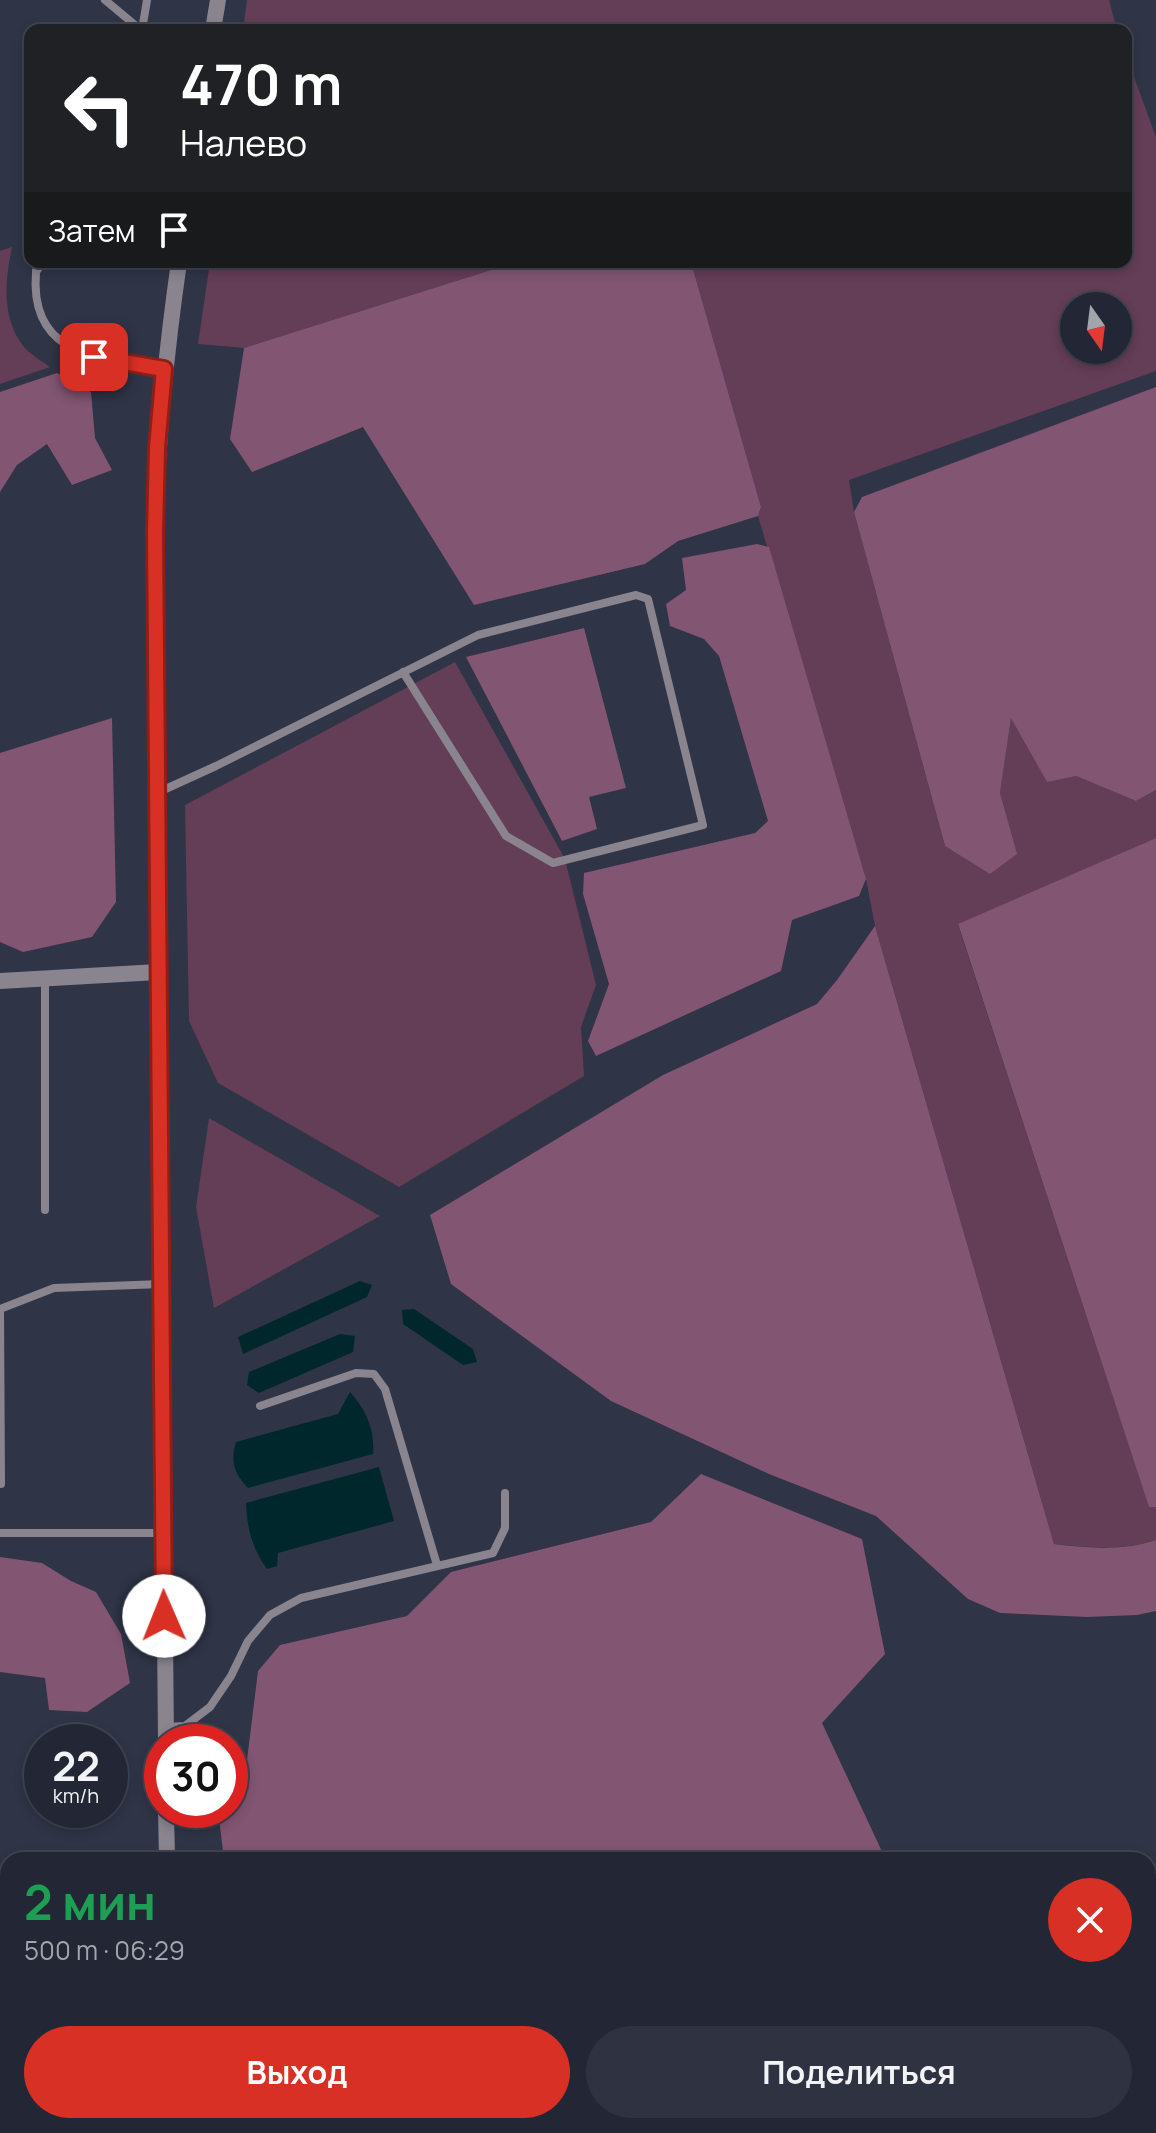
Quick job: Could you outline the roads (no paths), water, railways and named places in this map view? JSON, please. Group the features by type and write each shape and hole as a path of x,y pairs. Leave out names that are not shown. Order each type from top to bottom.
{"street":[{"path":"214,24 218,0"},
{"path":"166,1724 155,533 157,448 178,268"},
{"path":"0,981 158,972"},
{"path":"166,1828 167,1852"}],"lane":[{"path":"105,0 135,24"},
{"path":"143,24 147,0"},
{"path":"38,268 34,294 39,311 45,325 60,341 94,357 164,369"},
{"path":"159,792 478,635 636,595 648,599 703,825 553,863 506,836 403,672"},
{"path":"45,979 45,1210"},
{"path":"1,1484 0,1309 54,1288 162,1284"},
{"path":"260,1406 356,1373 374,1374 385,1389 437,1565"},
{"path":"188,1724 210,1707 231,1676 248,1641 270,1615 301,1598 493,1553 505,1528 505,1493"},
{"path":"0,1533 163,1533"}]}
